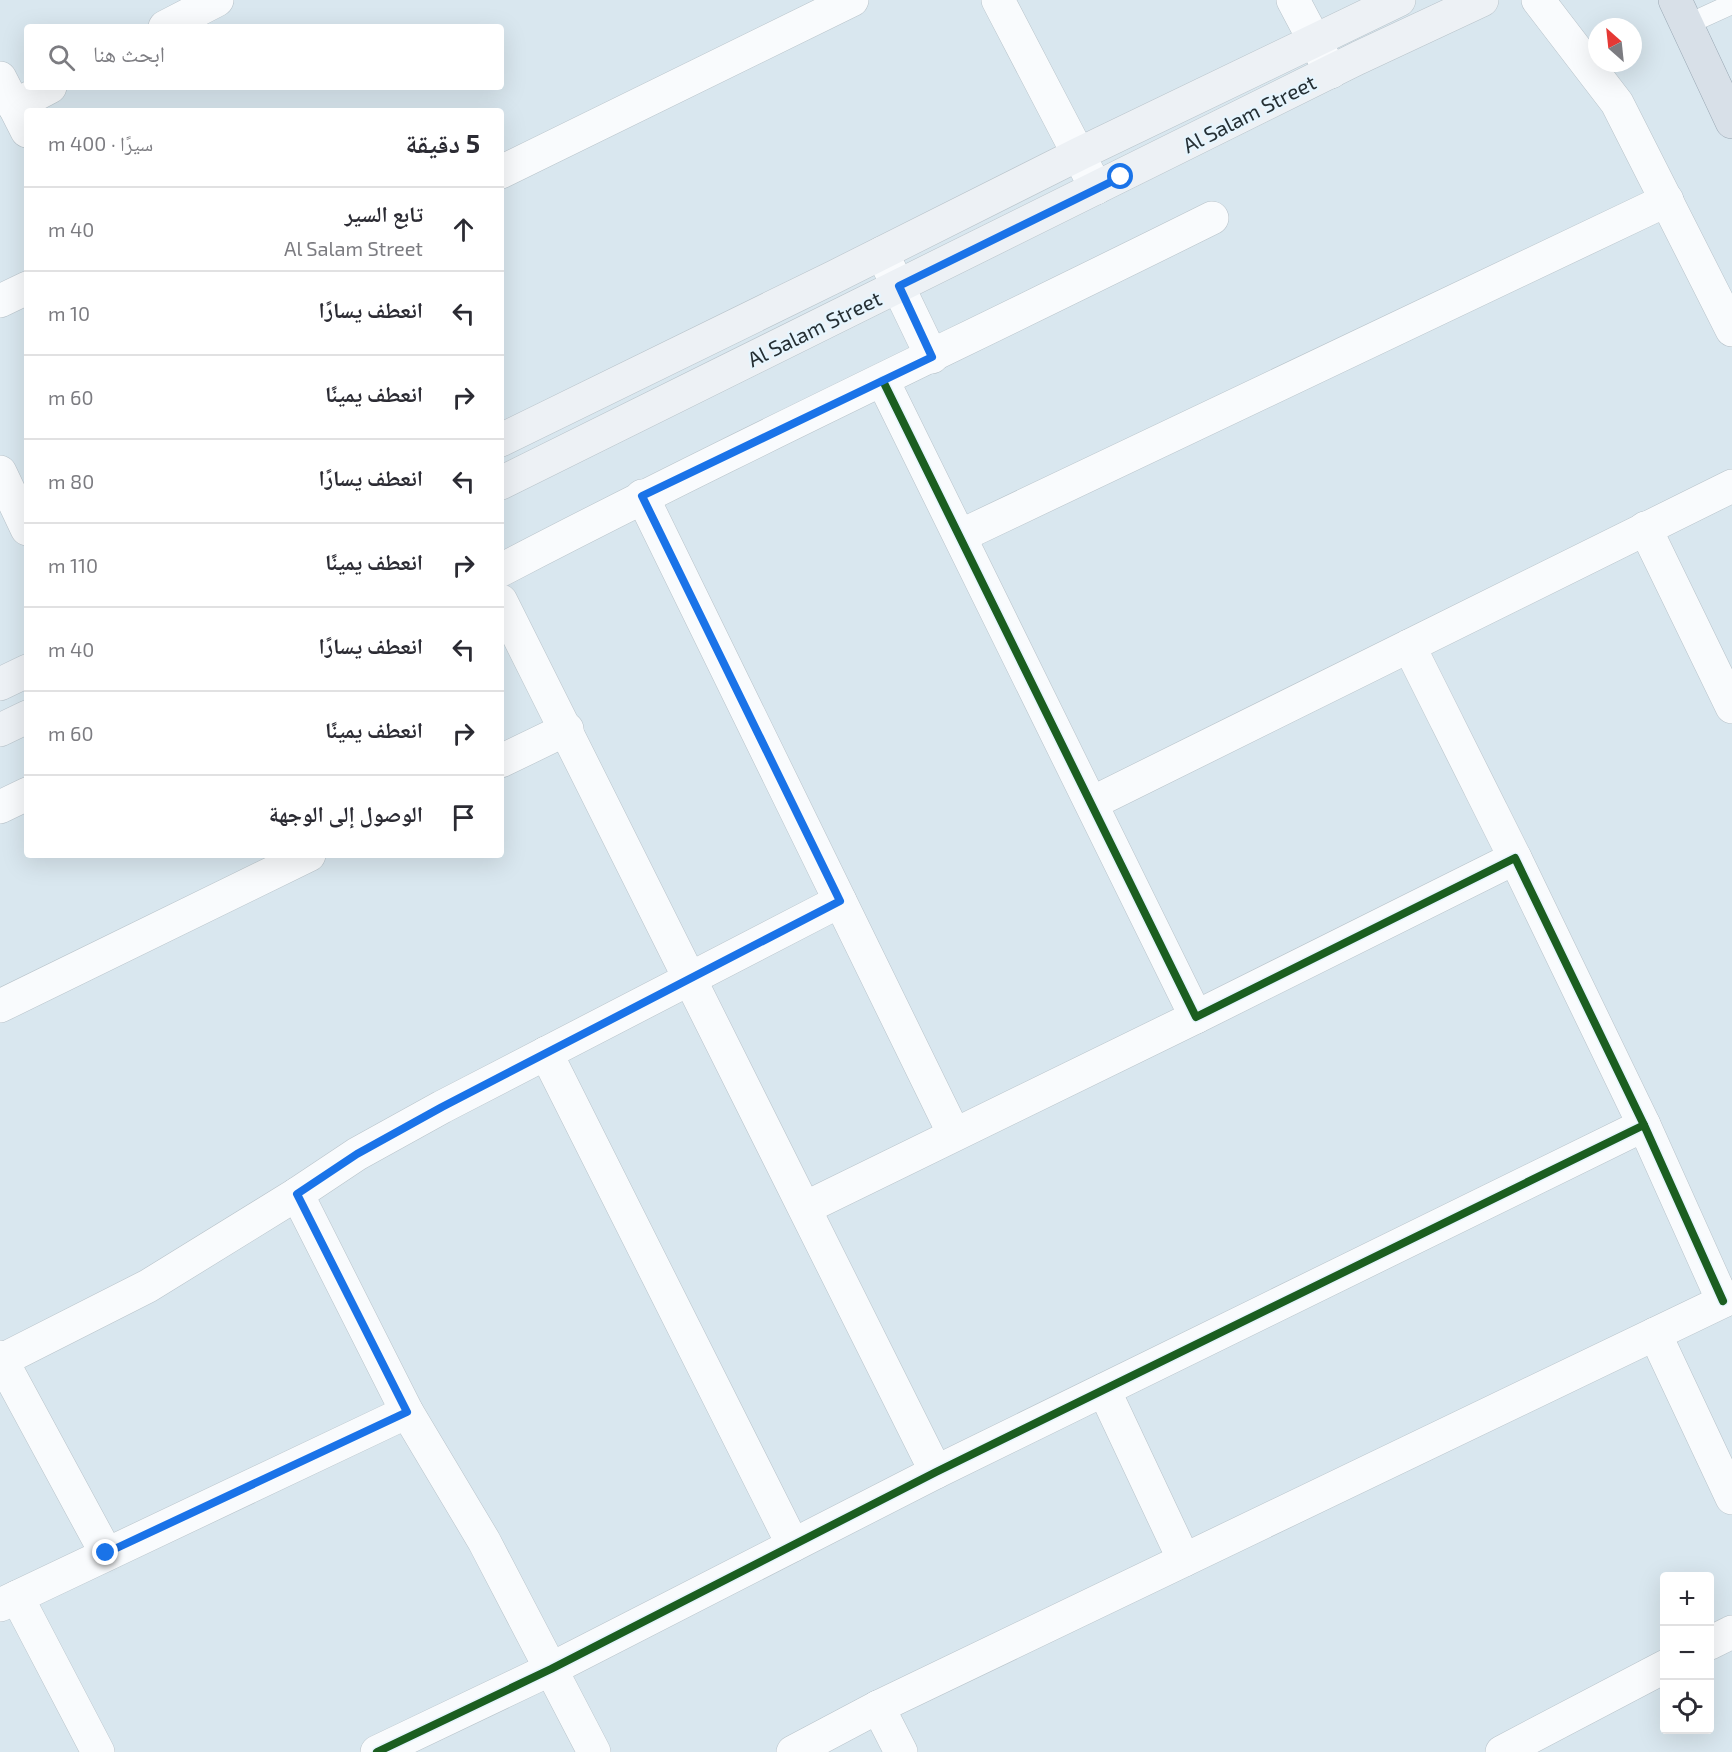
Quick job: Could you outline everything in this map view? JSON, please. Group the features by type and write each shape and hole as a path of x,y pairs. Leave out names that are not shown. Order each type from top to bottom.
{"highway":[{"path":"1680,12 1732,122"}],"main road":[{"name":"Al Salam Street","path":"504,439 1079,154 1399,0"},
{"name":"Al Salam Street","path":"504,482 1331,72 1482,0"},
{"path":"0,684 24,672"},
{"path":"0,730 24,718"}],"street":[{"path":"171,24 217,0"},
{"path":"504,171 852,0"},
{"path":"998,0 1096,188"},
{"path":"1293,0 1331,72"},
{"path":"1538,0 1617,103 1732,330"},
{"path":"14,105 44,90"},
{"path":"960,536 1667,200"},
{"path":"504,568 642,496 883,381 1212,218"},
{"path":"882,253 932,357"},
{"path":"0,301 24,289"},
{"path":"883,381 1196,1017"},
{"path":"0,472 24,523"},
{"path":"1092,803 1732,486"},
{"path":"642,496 954,1134"},
{"path":"1645,528 1732,707"},
{"path":"504,607 936,1472"},
{"path":"793,1752 878,1707 1727,1299 1515,858 1409,646"},
{"path":"504,760 567,729"},
{"path":"0,807 24,795"},
{"path":"0,1006 303,858"},
{"path":"805,1208 1515,858"},
{"path":"106,1553 1,1359 148,1286 357,1154 840,901"},
{"path":"546,1053 793,1545"},
{"path":"376,1752 551,1669 936,1472 1644,1125"},
{"path":"297,1194 407,1412 484,1541 594,1752"},
{"path":"1655,1334 1732,1498"},
{"path":"1104,1390 1184,1560"},
{"path":"98,1752 8,1601 407,1412"},
{"path":"1714,1642 1732,1632"},
{"path":"1509,1751 1660,1670"},
{"path":"878,1707 901,1752"}],"lane":[{"path":"1680,12 1732,4"}],"cycle path":[{"path":"883,381 1196,1017 1515,858 1644,1125 1723,1301"},
{"path":"377,1752 551,1669 936,1472 1644,1125"}],"route":[{"path":"106,1553 407,1412 297,1194 357,1154 442,1107 840,901 642,496 932,357 899,286 1121,177"}]}
